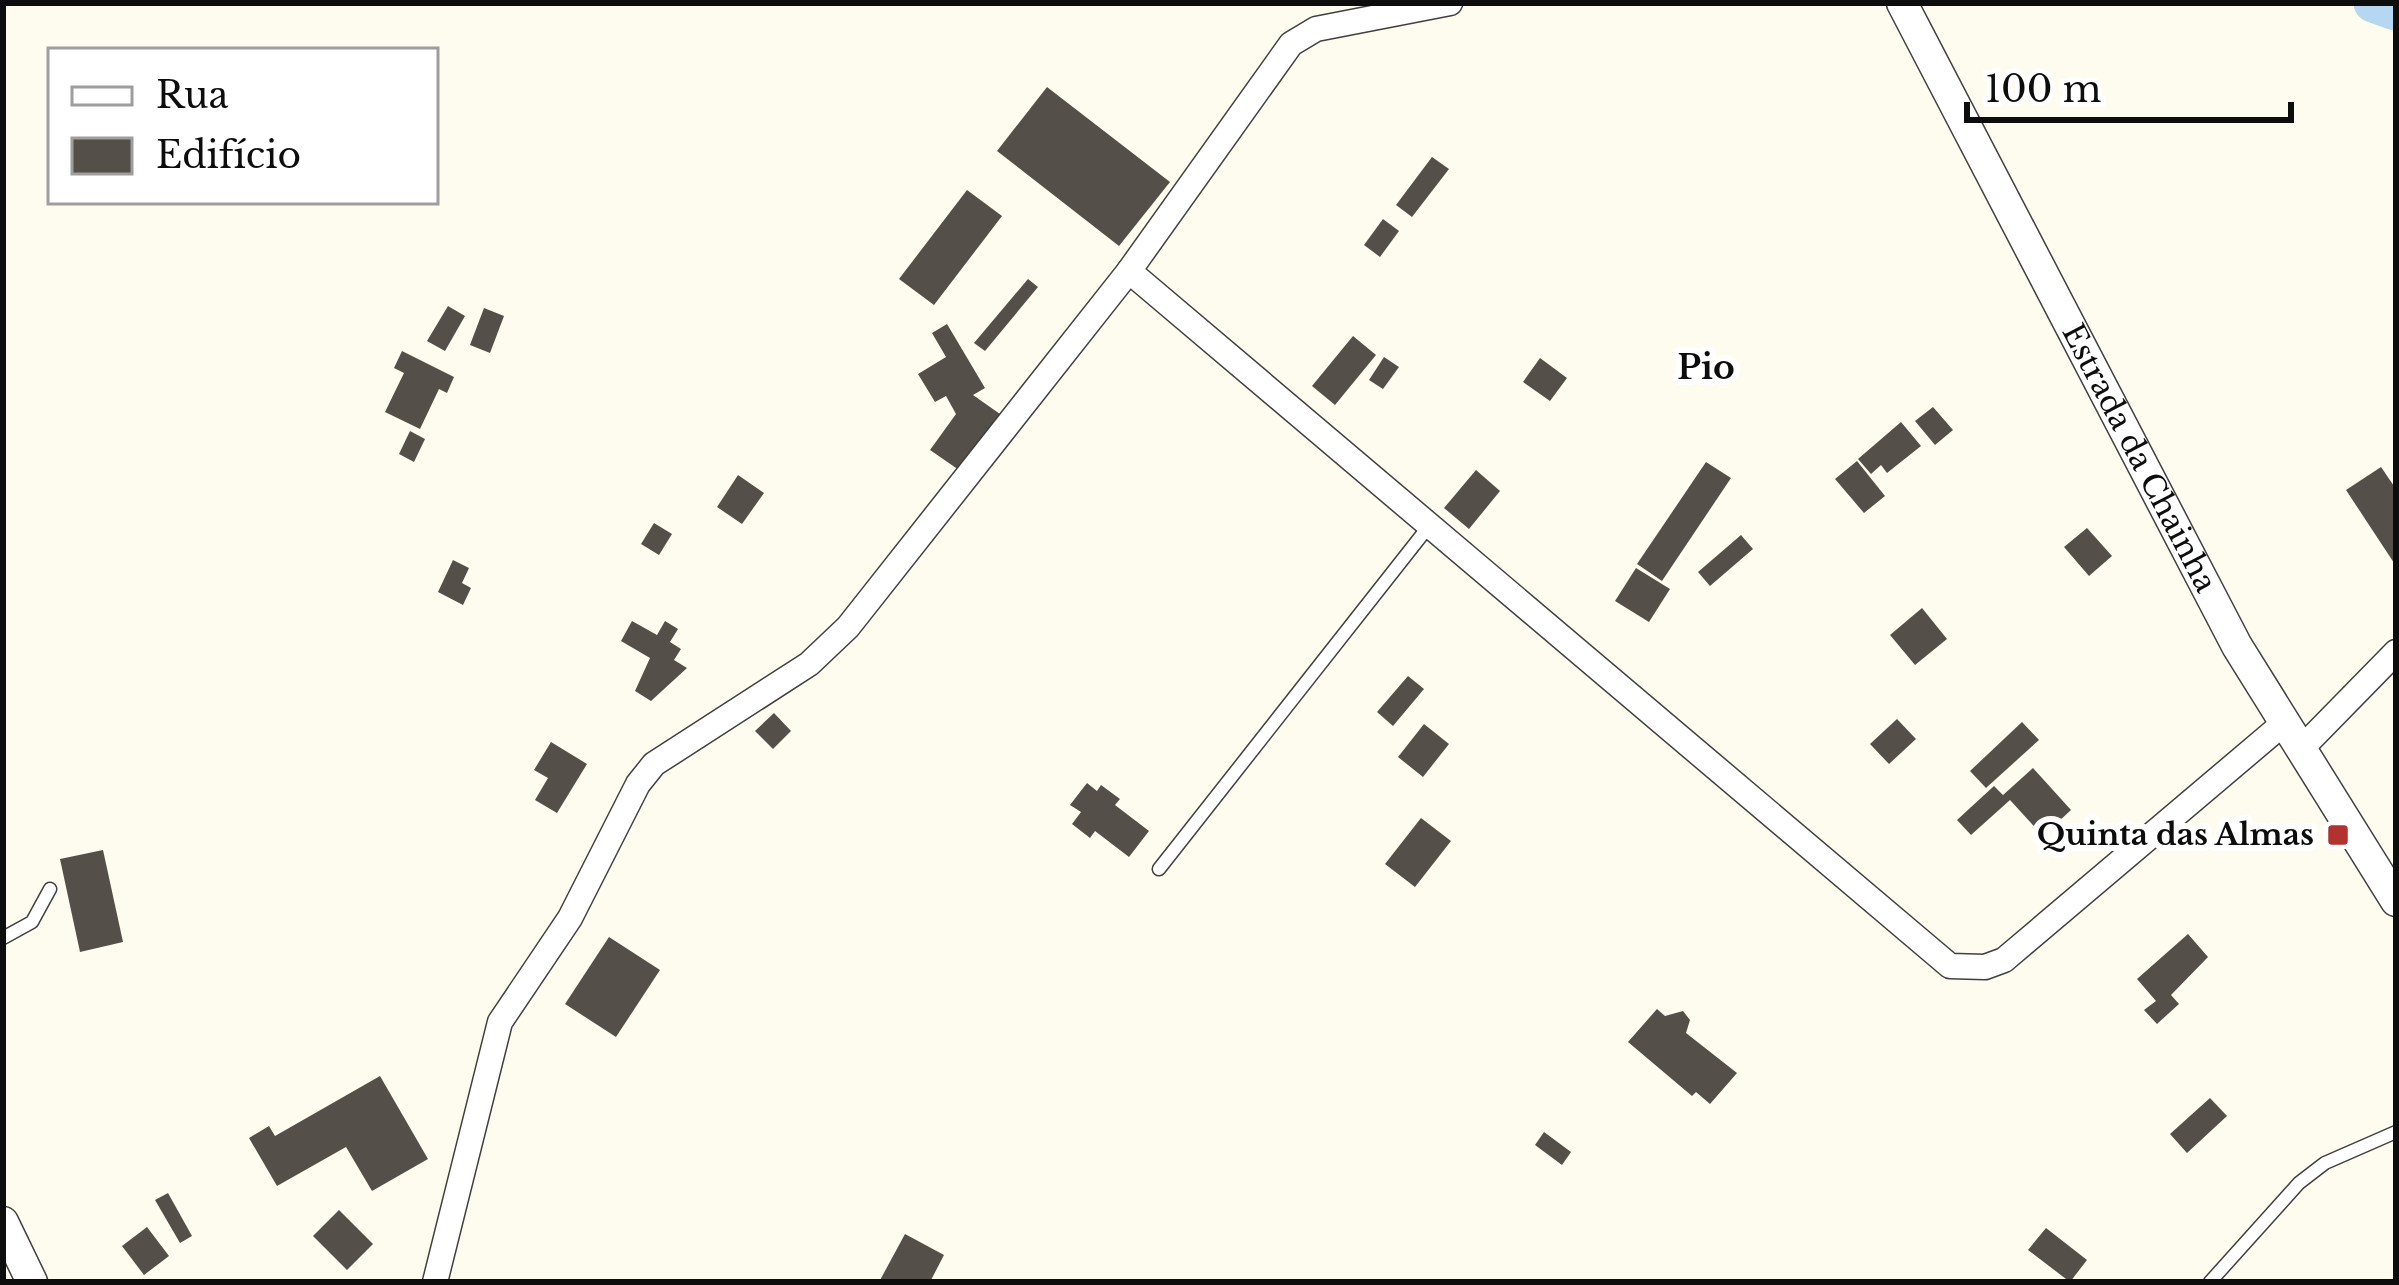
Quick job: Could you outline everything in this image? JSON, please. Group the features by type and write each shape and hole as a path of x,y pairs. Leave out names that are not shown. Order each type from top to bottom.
{"street":[{"path":"435,1282 500,1022 570,918 638,784 654,764 808,664 848,627 1129,271 1292,44 1316,29 1450,3"},
{"name":"Estrada da Chainha","path":"1902,3 2195,568 2300,750 2396,901"},
{"path":"1129,271 1950,965 1985,967 2004,960 2284,723"},
{"path":"2300,750 2396,652"},
{"path":"3,1222 32,1282"}],"lane":[{"path":"1159,869 1429,526"},
{"path":"3,938 32,922 50,889"},
{"path":"2210,1282 2299,1183 2325,1163 2396,1132"}],"building":[{"path":"1047,87 1170,182 1119,246 997,151"},
{"path":"1432,157 1449,169 1412,217 1396,205"},
{"path":"967,190 1002,216 934,305 899,279"},
{"path":"1383,219 1399,231 1380,257 1364,245"},
{"path":"1028,279 1038,287 985,351 974,343"},
{"path":"448,306 465,316 445,351 427,341"},
{"path":"484,308 504,316 490,353 470,345"},
{"path":"947,324 985,388 973,395 1000,414 959,470 930,450 956,414 946,396 935,402 918,374 946,357 932,333"},
{"path":"1353,336 1376,355 1335,405 1312,386"},
{"path":"402,351 454,377 447,393 439,389 420,429 385,412 404,373 394,368"},
{"path":"1384,357 1399,367 1383,389 1369,380"},
{"path":"1540,358 1567,378 1550,401 1523,382"},
{"path":"1933,407 1953,430 1935,445 1915,421"},
{"path":"1901,422 1921,446 1887,473 1881,465 1871,474 1858,459"},
{"path":"410,431 425,439 414,462 399,454"},
{"path":"1857,461 1885,496 1864,513 1835,479"},
{"path":"1706,462 1731,478 1662,581 1637,564"},
{"path":"2381,467 2396,489 2396,566 2346,490"},
{"path":"1476,470 1500,491 1469,529 1444,508"},
{"path":"738,475 764,493 742,524 717,507"},
{"path":"654,523 672,534 659,555 641,544"},
{"path":"2087,528 2112,556 2089,576 2064,547"},
{"path":"1741,535 1753,549 1710,586 1698,572"},
{"path":"453,560 469,568 462,583 471,588 463,605 438,592"},
{"path":"1636,568 1670,589 1649,622 1615,601"},
{"path":"1922,608 1947,639 1915,665 1890,635"},
{"path":"632,621 657,635 665,621 678,629 670,642 681,649 674,660 687,668 651,701 635,691 650,658 621,641"},
{"path":"1408,676 1424,689 1393,726 1377,712"},
{"path":"774,713 791,731 773,749 755,731"},
{"path":"1897,719 1916,739 1889,764 1870,744"},
{"path":"2022,722 2039,740 1986,788 1970,771"},
{"path":"1424,724 1449,744 1423,777 1398,757"},
{"path":"551,742 587,764 557,813 535,800 548,778 534,770"},
{"path":"2033,768 2071,810 2043,836 2010,800 1971,835 1957,820 1994,786 2003,795"},
{"path":"1087,783 1097,791 1101,785 1120,799 1115,805 1149,831 1129,857 1095,831 1090,838 1072,824 1081,812 1070,805"},
{"path":"1421,818 1451,841 1415,887 1385,864"},
{"path":"103,850 123,942 80,952 60,859"},
{"path":"2188,934 2208,957 2171,995 2179,1004 2157,1024 2144,1010 2156,1001 2137,979"},
{"path":"609,937 660,970 616,1037 565,1004"},
{"path":"1657,1009 1665,1016 1683,1011 1690,1020 1686,1033 1737,1073 1710,1104 1696,1092 1692,1096 1628,1042"},
{"path":"380,1076 428,1159 372,1191 346,1147 277,1186 249,1138 269,1126 275,1136"},
{"path":"2210,1098 2227,1116 2187,1153 2170,1134"},
{"path":"1544,1132 1571,1152 1562,1165 1535,1145"},
{"path":"168,1193 192,1236 180,1243 155,1200"},
{"path":"339,1210 373,1244 347,1270 313,1236"},
{"path":"147,1227 169,1256 144,1275 122,1246"},
{"path":"2046,1228 2087,1260 2070,1282 2028,1250"},
{"path":"905,1234 944,1255 930,1282 879,1282"}],"waterway":[{"path":"2373,3 2396,11"}],"place":[{"name":"Quinta das Almas","path":"2338,835"}],"district":[{"name":"Pio","path":"1706,367"}]}
